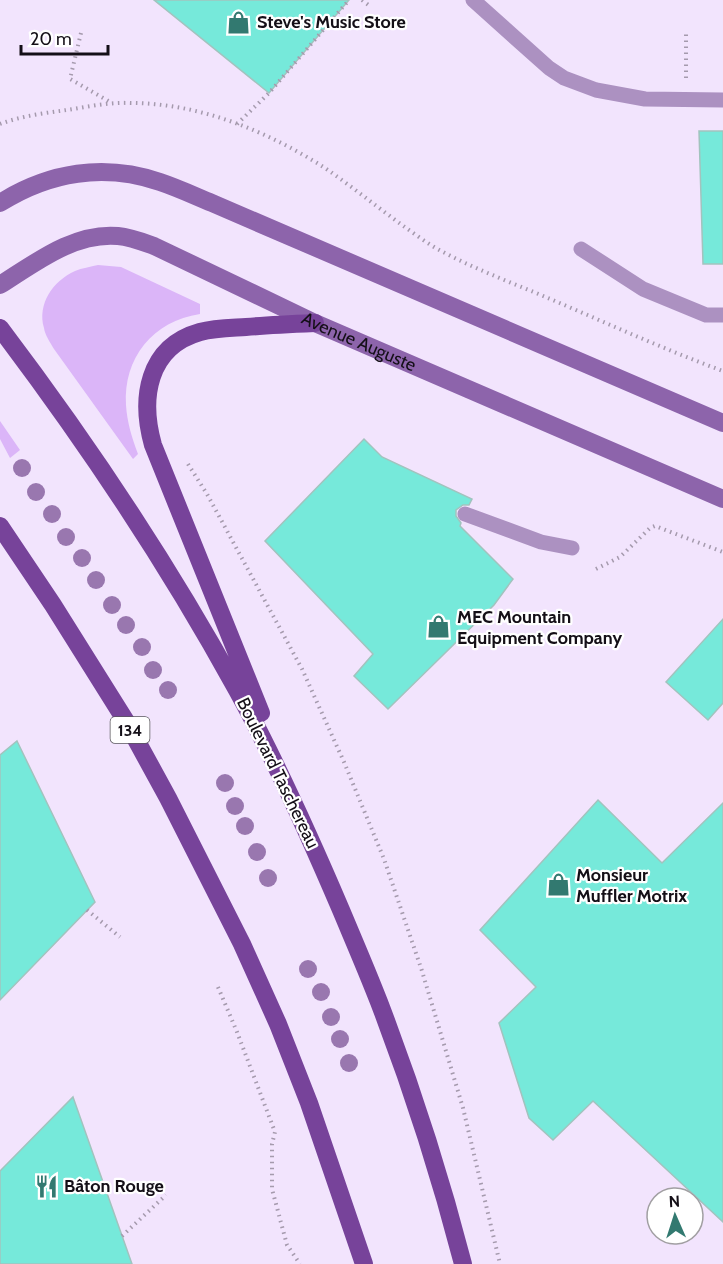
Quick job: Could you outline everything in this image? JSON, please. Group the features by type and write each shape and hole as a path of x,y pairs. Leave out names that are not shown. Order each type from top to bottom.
{"main road":[{"path":"0,203 45,180 89,172 123,174 159,182 723,423"},
{"name":"Avenue Auguste","path":"0,285 64,247 94,237 118,236 154,246 315,322 723,499"},
{"path":"314,846 153,445 147,409 149,384 156,365 170,349 189,336 222,328 315,322"},
{"name":"Boulevard Taschereau","path":"0,328 97,463 143,532 190,607 247,708 276,766 314,846 392,1036 431,1151 462,1264"},
{"name":"134","path":"0,526 127,723 242,944 305,1093 364,1264"}],"lane":[{"path":"473,0 549,68 564,78 596,90 645,99 723,100"},
{"path":"581,249 643,289 706,315 723,315"},
{"path":"465,514 541,542 572,548"}],"path":[{"path":"237,124 269,93 349,0"},
{"path":"362,0 371,7"},
{"path":"686,31 686,78 701,100"},
{"path":"81,33 70,79 113,103"},
{"path":"0,124 39,114 113,103 145,103 202,113 237,124 273,138 307,158 441,251 723,371"},
{"path":"183,454 302,669 384,859 427,988 463,1108 500,1264"},
{"path":"596,569 620,557 650,528 655,526 723,552"},
{"path":"87,910 120,937"},
{"path":"218,987 275,1132 272,1144 272,1189 287,1245 300,1264"},
{"path":"122,1236 166,1195"}],"shaded area":[{"path":"98,265 121,267 200,304 200,314 183,318 155,333 136,357 126,388 127,418 138,454 133,459 54,349 42,319 45,302 60,281 75,271"},
{"path":"0,421 20,450 10,458 0,439"}],"building":[{"path":"154,0 349,0 269,93"},
{"path":"699,131 723,131 723,264 703,264"},
{"path":"364,439 382,457 472,499 469,505 463,505 456,510 460,526 513,579 494,605 388,709 354,676 373,654 265,541"},
{"path":"723,619 723,703 708,720 666,682"},
{"path":"17,741 95,902 0,1000 0,755"},
{"path":"598,800 662,863 723,803 723,1222 705,1205 705,1186 684,1186 593,1101 553,1140 529,1118 499,1023 536,987 480,930"},
{"path":"73,1097 132,1264 0,1264 0,1171"}],"place":[{"name":"Steve's Music Store","path":"239,22"},
{"name":"MEC Mountain Equipment Company","path":"439,627"},
{"name":"Monsieur Muffler Motrix","path":"558,885"},
{"name":"Bâton Rouge","path":"46,1186"}]}
